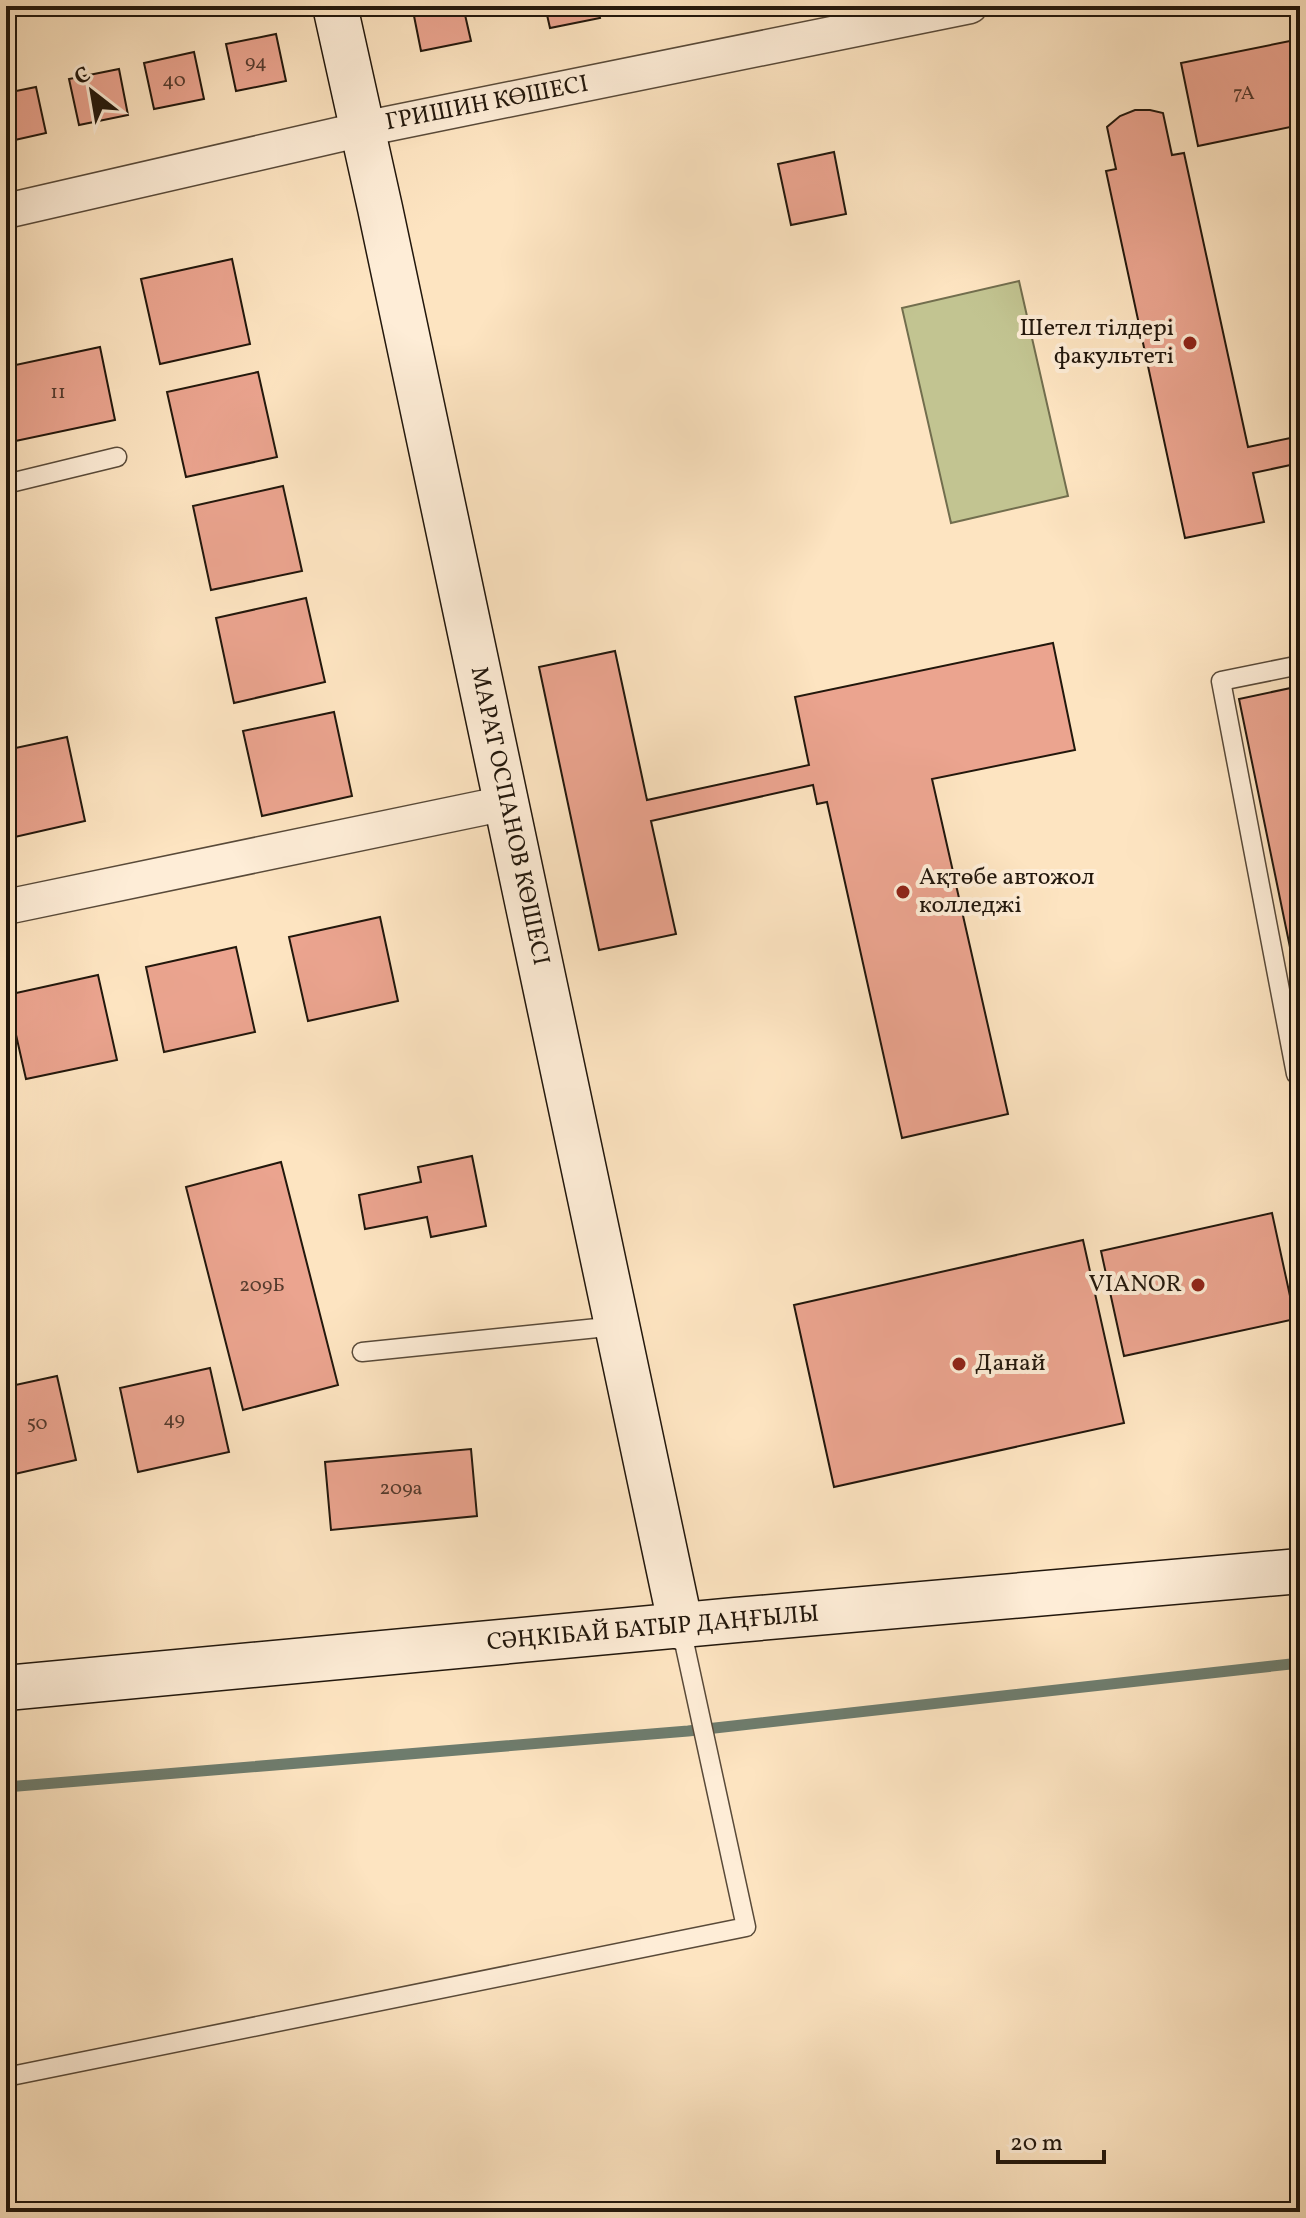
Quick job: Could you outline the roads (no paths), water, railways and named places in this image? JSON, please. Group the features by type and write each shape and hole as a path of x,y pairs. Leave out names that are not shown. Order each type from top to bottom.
{"street":[{"name":"МАРАТ ОСПАНОВ КӨШЕСІ","path":"335,6 681,1627"},
{"name":"ГРИШИН КӨШЕСІ","path":"6,211 363,129 970,6"},
{"path":"6,907 506,803"},
{"name":"СӘҢКІБАЙ БАТЫР ДАҢҒЫЛЫ","path":"6,1688 1300,1571"}],"lane":[{"path":"6,484 117,457"},
{"path":"1300,665 1221,681 1296,1074 1300,1077"},
{"path":"362,1352 617,1326"},
{"path":"6,2077 746,1927 681,1627"}],"waterway":[{"path":"6,1787 688,1731 1300,1663"}],"place":[{"name":"Шетел тілдері факультеті","path":"1190,343"},
{"name":"Ақтөбе автожол колледжі","path":"903,892"},
{"name":"VIANOR","path":"1198,1285"},
{"name":"Данай","path":"959,1364"}]}
